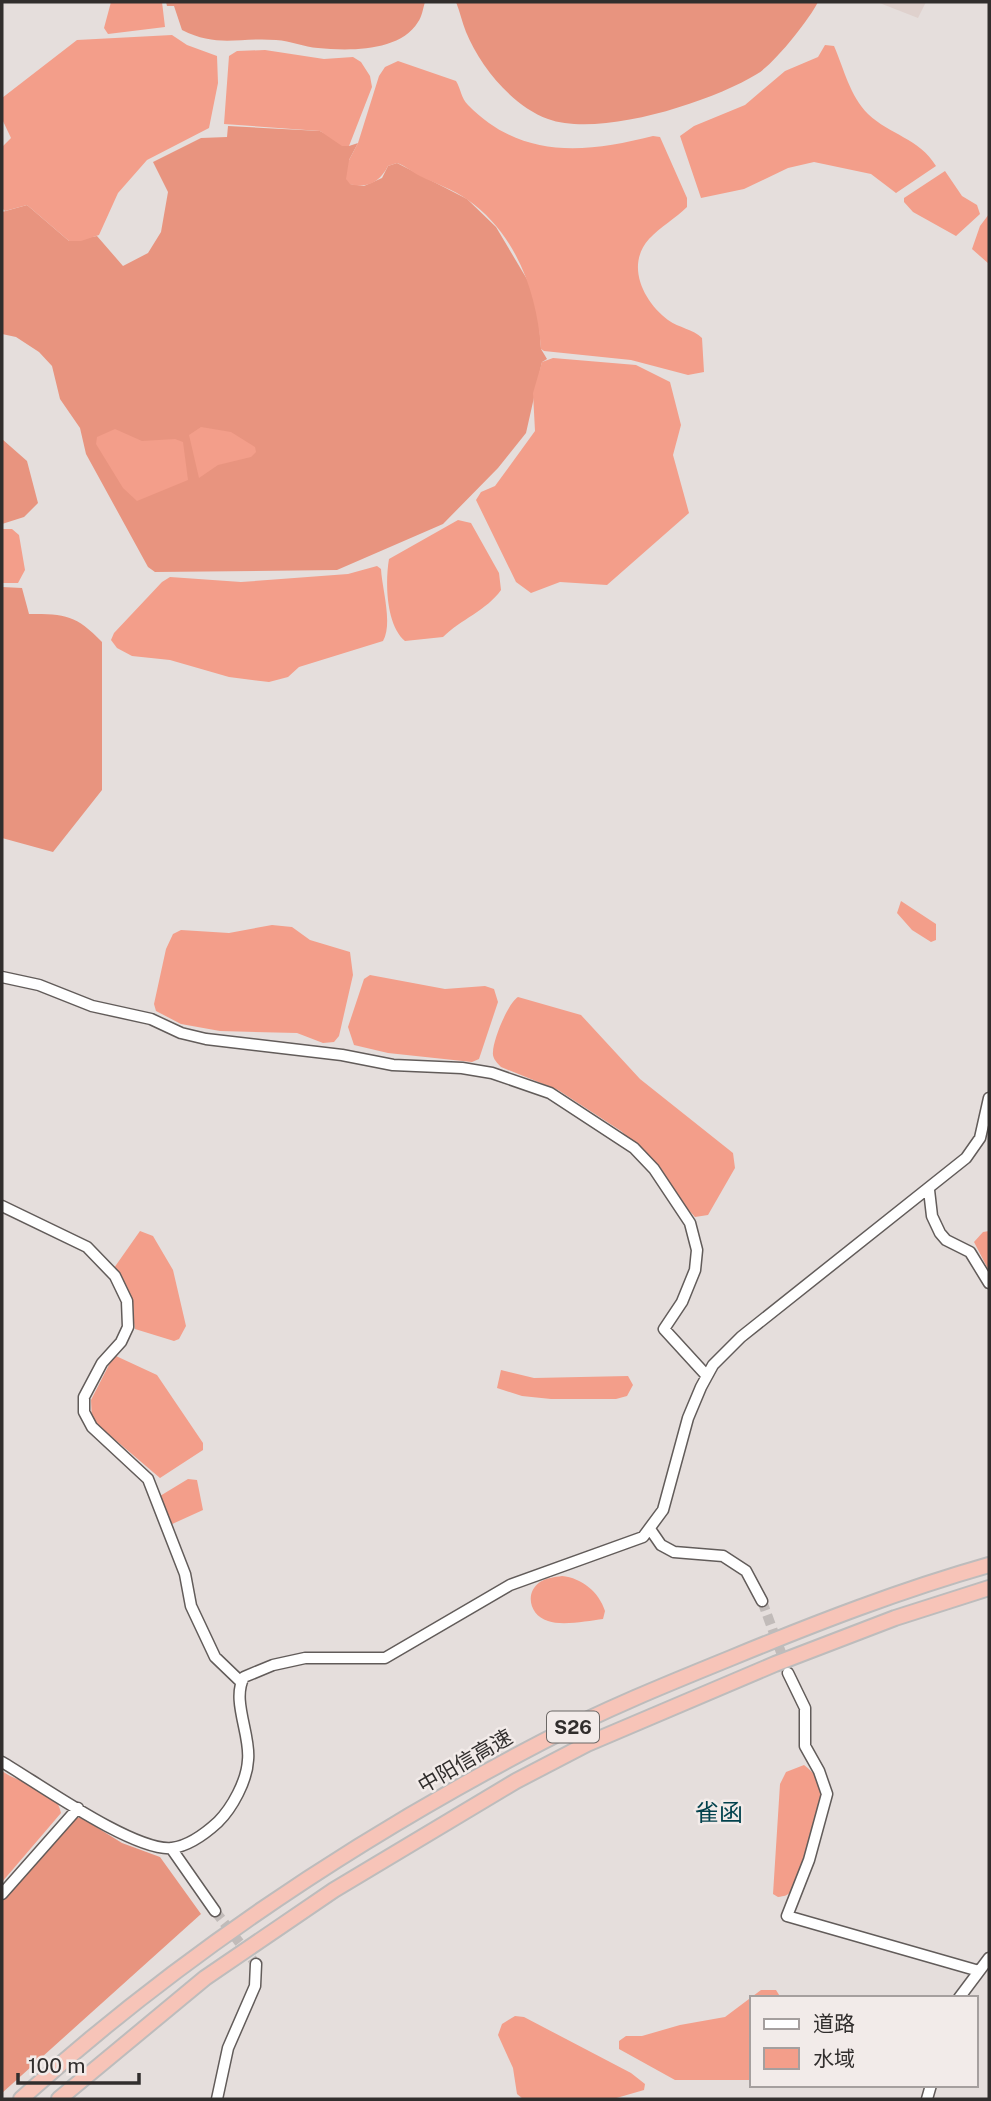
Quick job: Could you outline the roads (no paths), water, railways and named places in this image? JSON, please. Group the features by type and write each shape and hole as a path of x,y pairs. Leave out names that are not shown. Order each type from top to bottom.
{"highway":[{"name":"中阳信高速","path":"21,2099 130,2004 192,1959 323,1872 505,1761 578,1724 767,1643 888,1597 989,1565"},
{"name":"中阳信高速","path":"59,2099 205,1978 334,1891 516,1781 587,1744 775,1664 895,1618 989,1588"}],"street":[{"path":"2,977 39,985 92,1006 151,1019 181,1033 206,1039 342,1055 393,1065 462,1068 492,1073 550,1093 634,1148 654,1169 690,1223 697,1250 695,1270 682,1302 664,1329 707,1376"},
{"path":"2,1762 136,1841 171,1848 196,1839 215,1824 240,1788 249,1759 239,1695 244,1677 256,1671 305,1658 385,1658 510,1586 643,1537 663,1510 688,1418 707,1376 741,1337 929,1190 973,1151 987,1119 989,1098"},
{"path":"929,1190 932,1216 940,1233 946,1240 970,1252 989,1283"},
{"path":"2,1206 87,1247 115,1276 127,1301 128,1327 121,1342 102,1363 84,1397 84,1412 92,1427 148,1479 185,1574 191,1606 215,1657 241,1682"},
{"path":"650,1529 667,1549 723,1556 746,1571 762,1601"},
{"path":"788,1673 805,1709 803,1738 806,1752 819,1771 827,1794 809,1860 788,1916 979,1971"},
{"path":"2,1894 78,1808"},
{"path":"171,1848 215,1911"},
{"path":"960,1996 989,1958"},
{"path":"217,2099 228,2048 255,1986 256,1964"}],"water":[{"path":"111,2 162,2 165,27 108,34 104,28"},
{"path":"172,35 187,45 217,56 218,83 209,128 147,160 118,193 99,235 81,241 69,241 27,205 5,211 2,208 2,147 11,138 2,119 2,98 77,40"},
{"path":"825,45 834,46 852,91 868,114 921,149 936,166 896,193 871,174 814,162 788,168 744,189 701,198 680,136 694,126 745,105 785,71 818,57"},
{"path":"265,50 324,59 353,57 361,62 370,76 372,87 349,146 342,146 320,131 224,124 229,56 237,51"},
{"path":"398,61 456,81 466,102 489,123 510,135 533,143 556,148 579,148 660,137 687,198 687,207 649,239 638,261 638,272 645,294 659,312 672,323 702,338 704,372 688,375 631,360 544,351 541,349 535,306 521,266 511,247 485,214 456,193 397,163 388,166 372,183 362,186 350,184 346,179 349,160 358,143 379,76 385,67"},
{"path":"945,171 962,196 977,205 980,214 956,236 913,212 904,202 904,198"},
{"path":"989,214 989,264 972,249 980,226"},
{"path":"553,358 636,365 670,382 681,425 673,455 689,513 607,585 560,582 531,593 516,582 476,500 481,492 495,486 535,431 533,393 542,362"},
{"path":"201,427 231,432 255,447 256,452 251,457 218,465 199,478 189,435"},
{"path":"115,429 142,441 175,439 183,442 188,480 137,501 123,488 96,444 97,437"},
{"path":"458,520 471,523 499,573 501,590 443,637 405,641 394,625 388,603 389,559"},
{"path":"2,529 12,529 19,535 25,570 18,583 2,583"},
{"path":"377,566 381,569 387,616 383,641 299,667 288,677 269,682 229,677 170,660 132,656 117,648 111,640 114,633 162,582 170,577 241,582 348,574"},
{"path":"901,901 936,924 936,940 931,942 912,930 897,913"},
{"path":"272,925 292,927 310,940 350,952 353,975 339,1036 334,1042 323,1043 297,1033 220,1031 181,1024 156,1011 154,1004 166,949 173,934 181,930 229,933"},
{"path":"370,975 445,989 485,986 494,989 498,1002 479,1059 472,1062 388,1053 354,1045 348,1027 364,979"},
{"path":"518,997 581,1015 640,1079 733,1153 735,1168 708,1215 695,1217 675,1195 660,1167 621,1131 558,1090 498,1064 493,1054 496,1039 506,1014"},
{"path":"140,1231 153,1236 173,1270 186,1326 179,1339 174,1341 135,1329 131,1304 114,1268"},
{"path":"989,1231 989,1271 974,1242 983,1232"},
{"path":"116,1356 157,1375 203,1443 203,1450 160,1478 92,1420 91,1400"},
{"path":"501,1370 534,1378 628,1376 633,1385 627,1396 616,1399 522,1396 497,1388"},
{"path":"188,1479 197,1480 203,1510 170,1525 160,1496"},
{"path":"562,1576 583,1583 594,1592 605,1611 603,1619 560,1623 548,1621 537,1614 531,1604 535,1587 540,1582"},
{"path":"804,1765 820,1784 822,1800 796,1883 789,1893 778,1897 773,1894 780,1784 786,1772"},
{"path":"2,1771 45,1792 58,1804 61,1813 2,1882"},
{"path":"761,1990 776,1990 780,1996 753,1996"},
{"path":"750,1998 750,2080 675,2080 619,2049 619,2041 626,2036 642,2036 680,2025 725,2017"},
{"path":"515,2016 524,2017 631,2073 645,2084 644,2090 613,2099 523,2099 517,2094 513,2068 498,2035 502,2024"}],"tunnel":[{"path":"762,1601 786,1666"},
{"path":"215,1911 256,1964"}],"district":[{"name":"雀函","path":"719,1812"}]}
